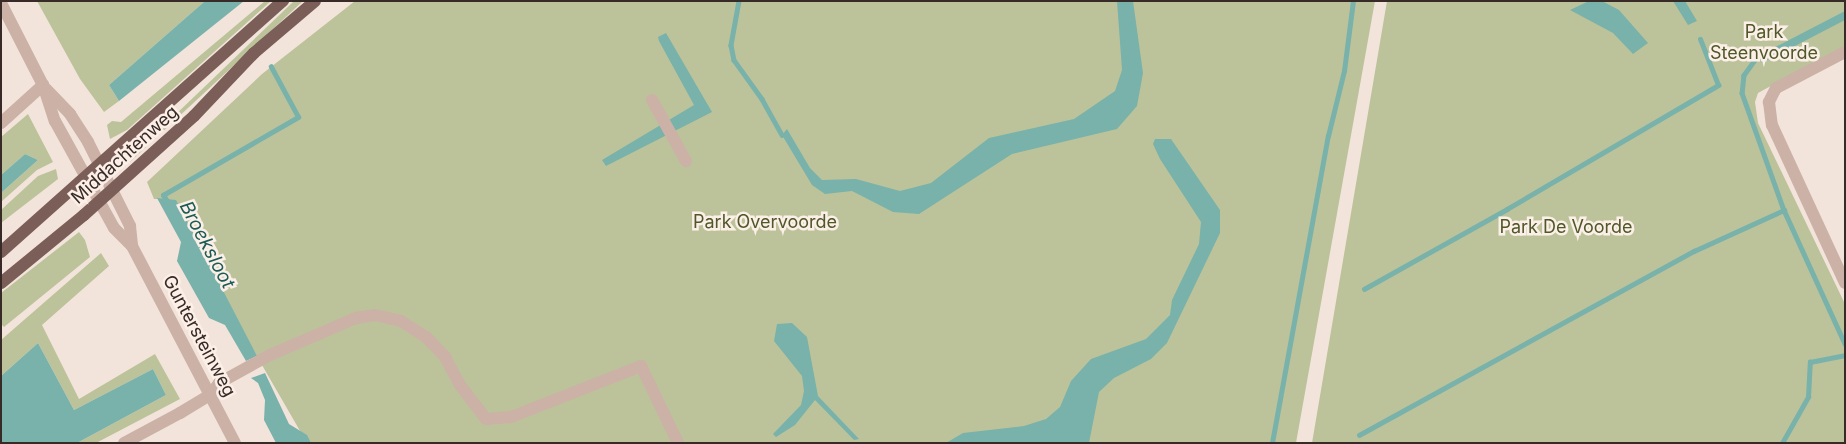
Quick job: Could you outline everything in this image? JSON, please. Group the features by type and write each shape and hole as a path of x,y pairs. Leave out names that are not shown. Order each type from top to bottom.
{"main road":[{"name":"Middachtenweg","path":"1,252 100,166 283,1"},
{"name":"Middachtenweg","path":"1,283 35,258 112,190 194,116 264,44 315,1"}],"street":[{"name":"Guntersteinweg","path":"1,3 43,85 55,122 114,228 132,246 235,443"},
{"path":"1845,52 1776,88 1769,102 1772,125 1845,283"},
{"name":"Guntersteinweg","path":"43,85 70,114 100,166 130,226 132,246"},
{"path":"1,123 43,85"},
{"path":"652,100 686,161"},
{"path":"130,441 210,395 219,383 270,355 356,318 375,315 401,321 426,337 444,357 460,385 486,419 511,417 642,366 678,443"}],"green space":[{"path":"37,1 205,1 109,85 119,101 104,112 80,79"},
{"path":"265,1 271,1 127,130 110,139 107,125 112,121 121,122"},
{"path":"294,1 303,1 130,162 126,162"},
{"name":"Park Overvoorde","path":"355,1 1375,1 1296,443 307,443 166,199 154,199 147,182 262,74"},
{"name":"Park De Voorde","path":"1387,1 1845,1 1845,46 1758,93 1755,102 1758,123 1845,304 1845,443 1312,443"},
{"path":"28,114 53,162 37,170 1,202 1,193 38,160 25,154 1,175 1,137"},
{"path":"56,169 58,179 1,223 1,210 38,176"},
{"path":"79,232 85,240 90,257 4,327 1,324 1,293"},
{"path":"101,253 109,266 42,325 79,399 155,354 180,399 96,443 77,443 166,395 153,369 74,410 38,343 1,376 1,340"}],"water":[{"path":"205,1 244,1 119,101 109,85"},
{"path":"1117,1 1133,1 1143,73 1137,106 1117,129 1012,154 919,214 893,212 852,191 825,194 812,185 782,135 787,129 810,168 822,180 856,179 900,191 931,183 989,138 1074,119 1115,91 1122,70"},
{"path":"1589,1 1602,1 1619,10 1648,43 1633,54 1613,33 1570,10"},
{"path":"1673,1 1685,1 1697,21 1688,25"},
{"path":"1845,11 1845,20 1762,63 1758,56"},
{"path":"666,33 712,112 606,166 602,160 694,105 659,41 658,37"},
{"path":"1155,139 1171,139 1220,210 1220,233 1167,343 1151,359 1114,378 1099,392 1089,443 946,443 963,433 1024,426 1046,419 1060,407 1071,381 1091,359 1146,339 1170,315 1172,300 1199,244 1201,222 1160,159 1153,144"},
{"path":"25,154 38,160 1,193 1,175"},
{"path":"157,198 176,200 257,356 246,361 225,325 209,318 177,261 181,242"},
{"path":"792,323 807,337 818,396 859,439 854,440 815,400 795,425 776,437 773,434 801,405 804,391 802,376 774,341 777,324"},
{"path":"38,343 74,410 153,369 166,395 77,443 1,443 1,376"},
{"path":"265,373 289,424 307,435 311,443 276,443 264,420 265,400 258,383 251,378"}],"waterway":[{"path":"739,1 731,45 734,60 762,99 782,135"},
{"path":"1272,443 1328,136 1344,71 1353,1"},
{"path":"1364,289 1507,209 1718,85 1700,39"},
{"path":"1758,56 1744,75 1742,93 1784,210 1845,344"},
{"name":"Broeksloot","path":"168,203 163,195 298,117 271,67"},
{"path":"1359,435 1694,251 1784,210"},
{"path":"1782,443 1808,397 1810,362 1845,355"}],"park label":[{"name":"Park Steenvoorde","path":"1764,43"}]}
